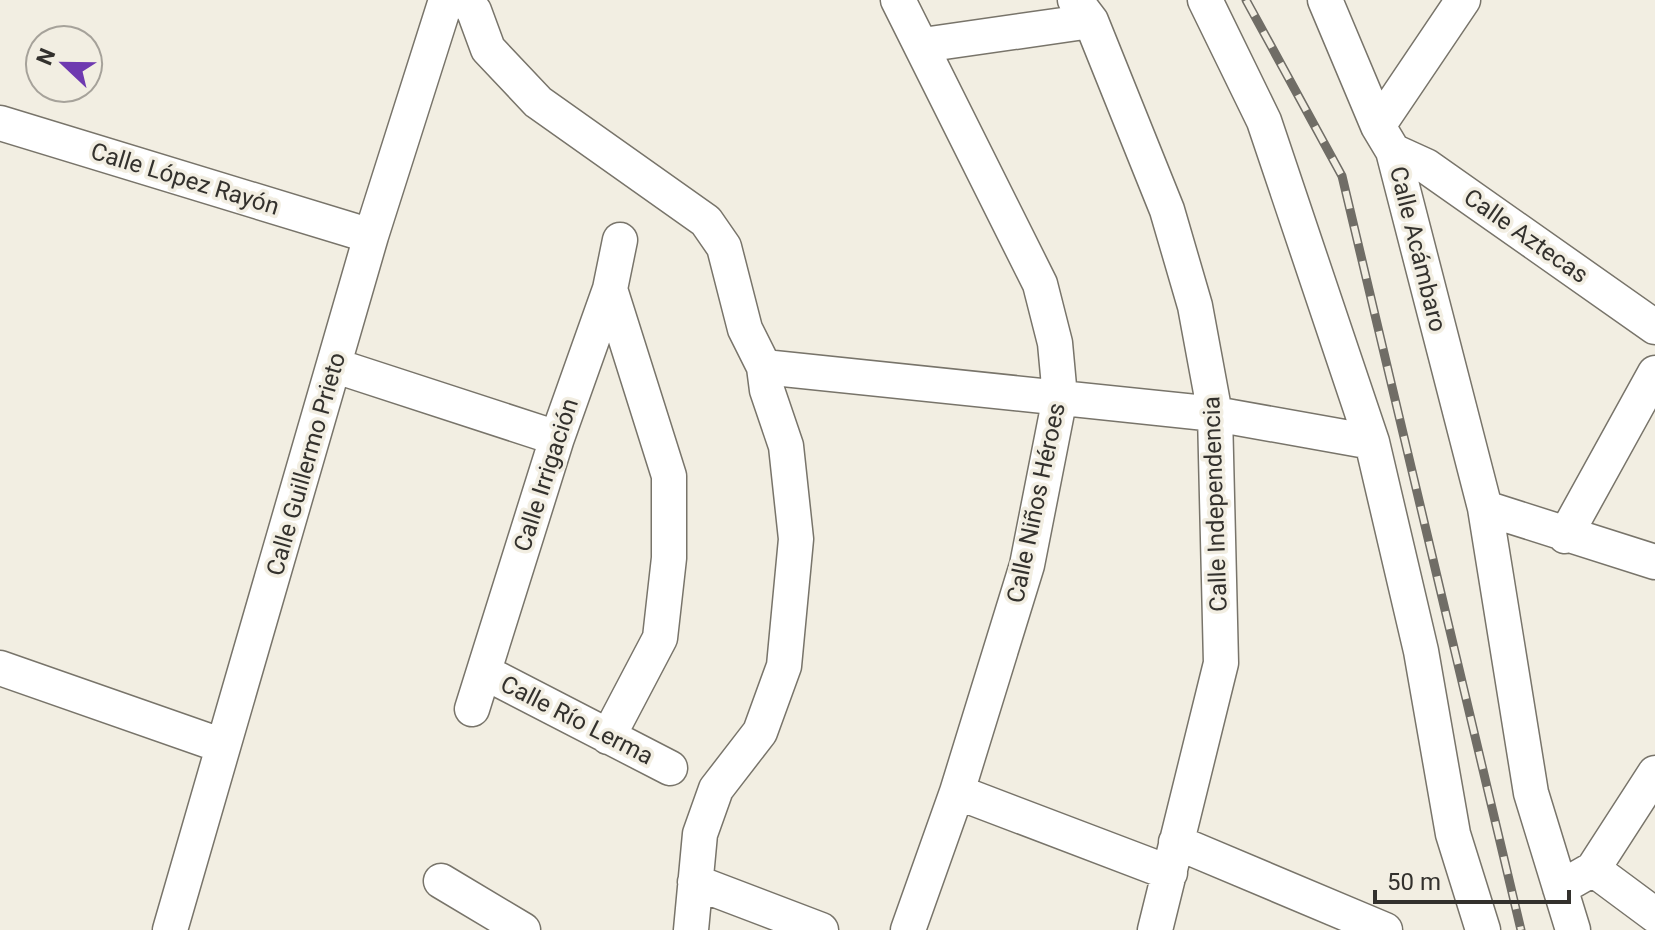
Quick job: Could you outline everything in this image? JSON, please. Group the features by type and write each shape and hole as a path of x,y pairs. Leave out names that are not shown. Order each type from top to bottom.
{"street":[{"name":"Calle Guillermo Prieto","path":"170,930 336,366 371,236 446,0"},
{"path":"465,0 474,11 488,49 538,102 706,221 724,247 745,329 764,367 767,390 786,446 796,539 784,666 760,732 716,789 700,834 691,930"},
{"name":"Calle Niños Héroes","path":"898,0 1040,284 1055,343 1060,397 1027,565 957,792 908,930"},
{"path":"1205,0 1264,121 1372,442 1421,651 1453,834 1483,930"},
{"name":"Calle Acámbaro","path":"1325,0 1386,139 1485,508 1531,793 1573,930"},
{"path":"1386,139 1463,0"},
{"path":"923,45 1083,10"},
{"name":"Calle Independencia","path":"1083,10 1167,210 1195,306 1215,414 1221,663 1155,930"},
{"name":"Calle López Rayón","path":"0,123 371,236"},
{"name":"Calle Aztecas","path":"1386,139 1655,327"},
{"name":"Calle Irrigación","path":"472,709 557,438 610,289 620,240"},
{"path":"608,737 660,638 669,558 669,476 610,289"},
{"path":"336,366 557,438"},
{"path":"764,367 1215,414 1372,442"},
{"path":"1565,536 1655,373"},
{"path":"1485,508 1565,536 1655,562"},
{"path":"0,668 223,746"},
{"name":"Calle Río Lerma","path":"484,672 670,768"},
{"path":"1560,888 1593,869 1655,773"},
{"path":"957,792 1173,858 1385,930"},
{"path":"1593,869 1655,915"},
{"path":"441,881 523,930"},
{"path":"695,882 821,930"}],"railway":[{"path":"1246,0 1342,176 1521,930"}]}
